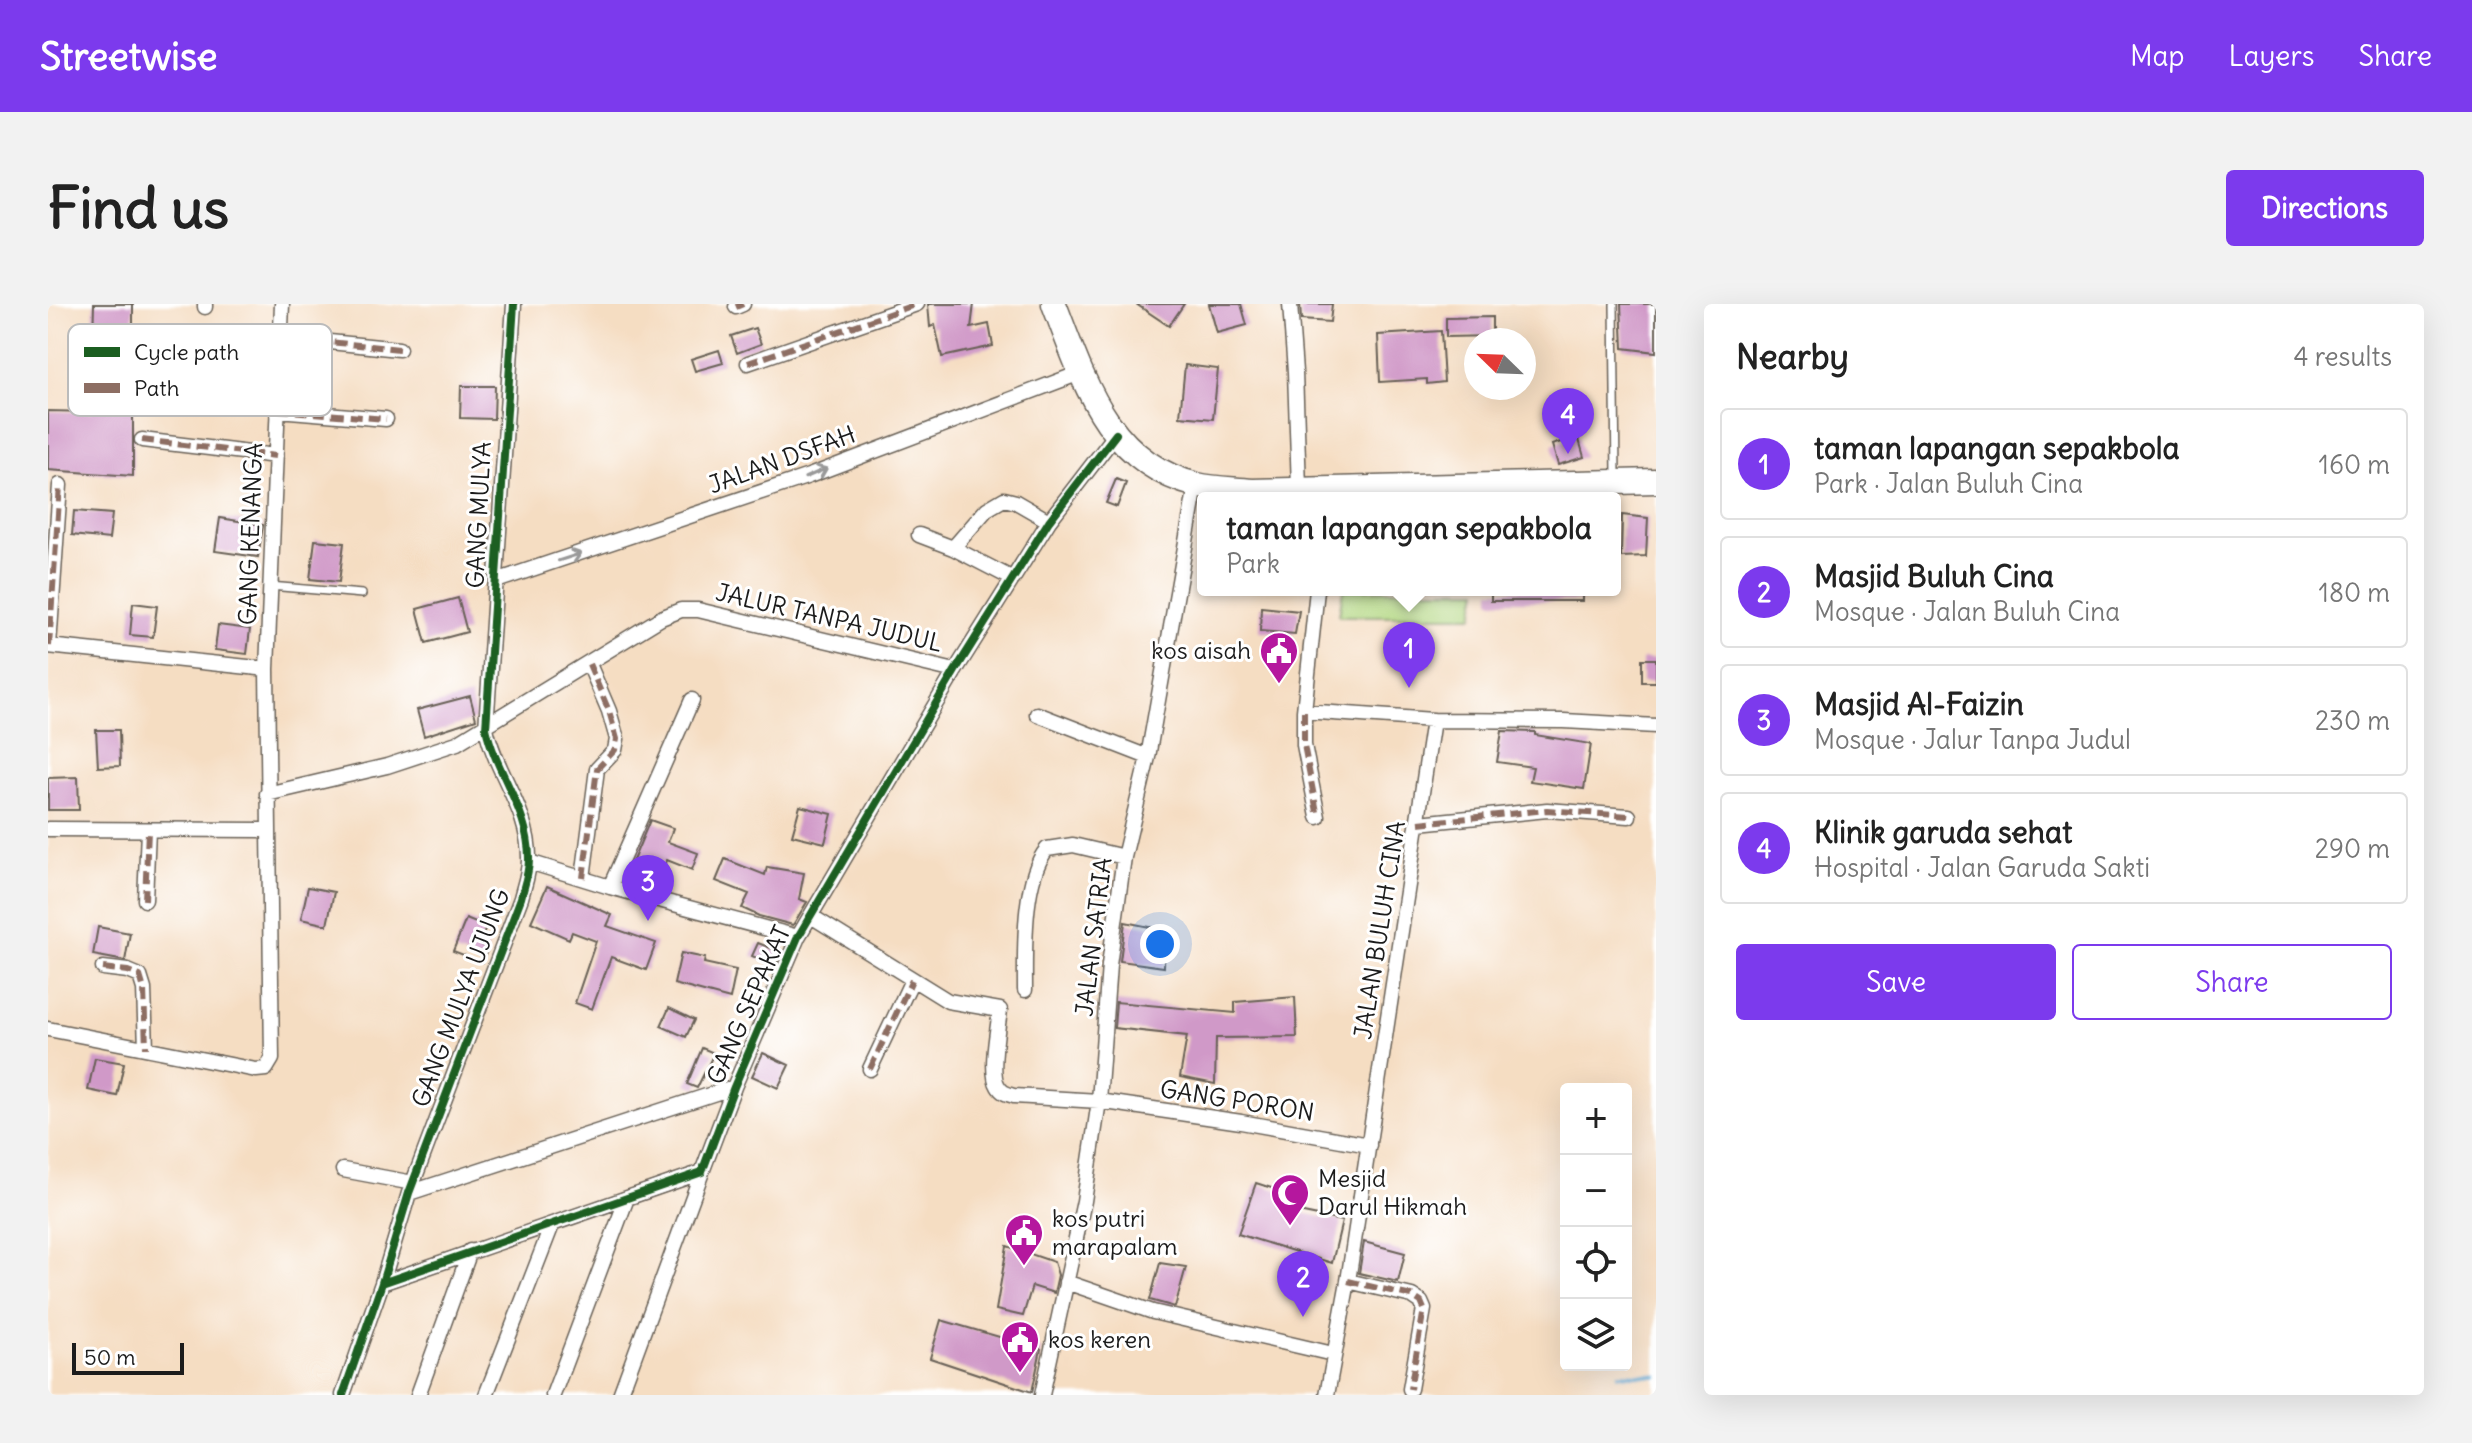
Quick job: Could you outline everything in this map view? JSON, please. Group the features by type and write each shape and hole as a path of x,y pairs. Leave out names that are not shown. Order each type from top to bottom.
{"highway":[{"path":"1054,304 1080,373 1100,414 1116,434 1150,463 1196,485 1220,492"},
{"path":"1268,492 1299,488 1327,492 1656,481"}],"street":[{"name":"GANG KENANGA","path":"281,324 282,304"},
{"name":"GANG MULYA","path":"486,728 514,304"},
{"path":"748,363 917,304"},
{"path":"1290,304 1299,488"},
{"path":"332,342 399,349"},
{"name":"JALAN DSFAH","path":"496,581 809,476 1080,373"},
{"path":"332,414 386,419"},
{"name":"GANG KENANGA","path":"146,1048 256,1070 266,1069 271,1063 267,669 278,416"},
{"name":"GANG SEPAKAT","path":"620,1395 734,1087 798,937 955,671 1049,521 1116,434"},
{"path":"142,440 276,456"},
{"path":"60,485 49,646 267,669"},
{"name":"JALAN SATRIA","path":"1042,1395 1084,1201 1099,1101 1109,965 1124,857 1148,757 1196,485"},
{"path":"953,548 987,509 1001,499 1016,502 1049,521"},
{"path":"919,535 953,548 1013,579"},
{"path":"1316,596 1304,711 1304,745 1318,817"},
{"name":"JALUR TANPA JUDUL","path":"267,794 418,757 457,743 668,614 690,610 955,671"},
{"path":"583,878 597,769 615,750 617,739 589,664"},
{"path":"610,887 692,700"},
{"path":"1304,711 1433,720 1564,721 1656,726"},
{"path":"1037,714 1148,757"},
{"name":"JALAN BULUH CINA","path":"1327,1395 1348,1281 1433,720"},
{"name":"GANG MULYA UJUNG","path":"382,1283 411,1188 521,898 529,862 522,817 499,769 486,728"},
{"path":"1419,823 1547,810 1629,816"},
{"path":"48,829 269,830"},
{"path":"145,900 148,830"},
{"path":"1025,990 1030,899 1040,858 1047,849 1073,845 1124,857"},
{"path":"529,862 798,937"},
{"path":"811,916 912,980 870,1069"},
{"path":"48,1029 146,1048 144,989 140,976 103,968"},
{"name":"GANG PORON","path":"912,980 948,1001 1000,1010 994,1071 996,1084 1003,1092 1014,1096 1099,1101 1369,1145"},
{"name":"GANG SEPAKAT","path":"411,1188 734,1087"},
{"path":"343,1170 411,1188"},
{"path":"343,1395 382,1283 702,1172"},
{"path":"553,1395 627,1198"},
{"path":"504,1395 487,1392 552,1225"},
{"path":"418,1395 470,1251"},
{"path":"1348,1281 1412,1296 1421,1302 1424,1309 1410,1389"},
{"path":"1066,1282 1153,1312 1333,1354"}],"lane":[{"path":"1614,304 1616,482"},
{"path":"270,586 362,594"}],"green space":[{"path":"1342,596 1477,596 1473,616 1339,616"}],"building":[{"path":"94,304 133,304 133,324 93,324"},
{"path":"928,304 974,304 971,328 989,324 993,346 942,357 935,325 930,327"},
{"path":"1136,304 1184,304 1169,326"},
{"path":"1209,304 1241,304 1247,325 1217,333"},
{"path":"1300,304 1332,304 1330,322 1301,320"},
{"path":"1621,304 1656,304 1656,352 1623,348"},
{"path":"1492,317 1492,328 1464,328 1464,337 1446,337 1446,318"},
{"path":"755,328 761,344 737,353 731,336"},
{"path":"1441,331 1444,382 1427,384 1427,379 1380,382 1378,335"},
{"path":"719,350 723,363 695,371 691,359"},
{"path":"1185,365 1218,369 1213,419 1180,416"},
{"path":"461,386 495,386 494,419 460,418"},
{"path":"48,411 68,411 68,416 133,416 133,476 48,470"},
{"path":"1578,436 1584,457 1558,465 1552,445"},
{"path":"1116,479 1126,483 1117,507 1106,503"},
{"path":"74,511 112,514 109,539 72,535"},
{"path":"1622,515 1648,518 1646,556 1621,557"},
{"path":"220,518 263,525 258,557 215,551"},
{"path":"315,540 344,543 339,582 310,579"},
{"path":"1491,596 1582,596 1582,601 1491,601"},
{"path":"458,598 467,632 426,643 417,609"},
{"path":"133,603 157,606 153,637 130,635"},
{"path":"1261,607 1299,611 1295,634 1260,631"},
{"path":"218,625 250,629 247,654 215,650"},
{"path":"1642,659 1656,659 1656,682 1642,682"},
{"path":"470,696 476,719 424,736 417,710"},
{"path":"96,730 119,730 120,766 98,767"},
{"path":"1502,731 1535,732 1535,735 1591,744 1584,789 1530,781 1533,767 1497,762"},
{"path":"78,777 79,810 48,810 48,778"},
{"path":"800,806 832,814 825,843 792,835"},
{"path":"650,820 673,828 668,842 698,853 692,870 667,860 657,883 629,870"},
{"path":"725,859 765,875 767,867 804,873 799,899 807,902 793,925 742,908 749,894 716,881"},
{"path":"547,886 612,915 607,926 656,943 646,970 611,957 592,1009 575,1003 596,941 572,932 569,939 531,922"},
{"path":"308,887 334,892 327,925 301,919"},
{"path":"466,919 486,927 480,944 488,948 482,962 453,951"},
{"path":"1125,922 1165,930 1164,967 1120,961"},
{"path":"98,927 130,933 125,961 93,955"},
{"path":"758,943 781,952 775,966 752,956"},
{"path":"681,953 705,958 704,963 736,970 730,999 674,984"},
{"path":"1295,997 1297,1037 1216,1038 1215,1084 1180,1077 1187,1036 1114,1028 1116,1002 1235,1013 1235,1002"},
{"path":"669,1008 694,1020 686,1037 661,1026"},
{"path":"702,1048 714,1053 697,1088 687,1084"},
{"path":"763,1053 789,1065 778,1088 752,1076"},
{"path":"95,1058 124,1063 117,1096 88,1090"},
{"name":"Mesjid Darul Hikmah","path":"1256,1183 1278,1190 1294,1211 1342,1221 1332,1263 1238,1234"},
{"path":"1364,1242 1405,1253 1398,1282 1359,1273"},
{"name":"kos putri marapalam","path":"1007,1246 1054,1262 1058,1275 1054,1293 1032,1286 1023,1316 996,1310"},
{"path":"1160,1263 1186,1267 1175,1307 1150,1300"},
{"name":"kos keren","path":"941,1320 1041,1349 1032,1392 930,1358"}],"waterway":[{"path":"1619,1374 1656,1376"}],"marked path":[{"path":"736,307 743,304"},
{"path":"748,363 917,304"},
{"path":"332,342 399,349"},
{"path":"332,414 386,419"},
{"path":"142,440 276,456"},
{"path":"49,646 60,485"},
{"path":"583,878 597,769 615,750 617,739 589,664"},
{"path":"1304,711 1304,745 1318,817"},
{"path":"1419,823 1547,810 1629,816"},
{"path":"145,900 148,830"},
{"path":"103,968 140,976 144,989 146,1048"},
{"path":"870,1069 912,980"},
{"path":"1348,1281 1412,1296 1421,1302 1424,1309 1410,1389"}],"cycle path":[{"path":"343,1395 409,1193 521,898 528,870 528,842 524,825 486,728 514,304"},
{"path":"382,1283 702,1172 734,1087 798,937 955,671 1049,521 1116,434"}],"place":[{"name":"Klinik garuda sehat","path":"1568,454"},
{"name":"kos aisah","path":"1279,685"},
{"name":"taman lapangan sepakbola","path":"1409,688"},
{"name":"Masjid Al-Faizin","path":"648,921"},
{"name":"Mesjid Darul Hikmah","path":"1290,1227"},
{"name":"kos putri marapalam","path":"1024,1267"},
{"name":"Masjid Buluh Cina","path":"1303,1317"},
{"name":"kos keren","path":"1020,1374"}]}
